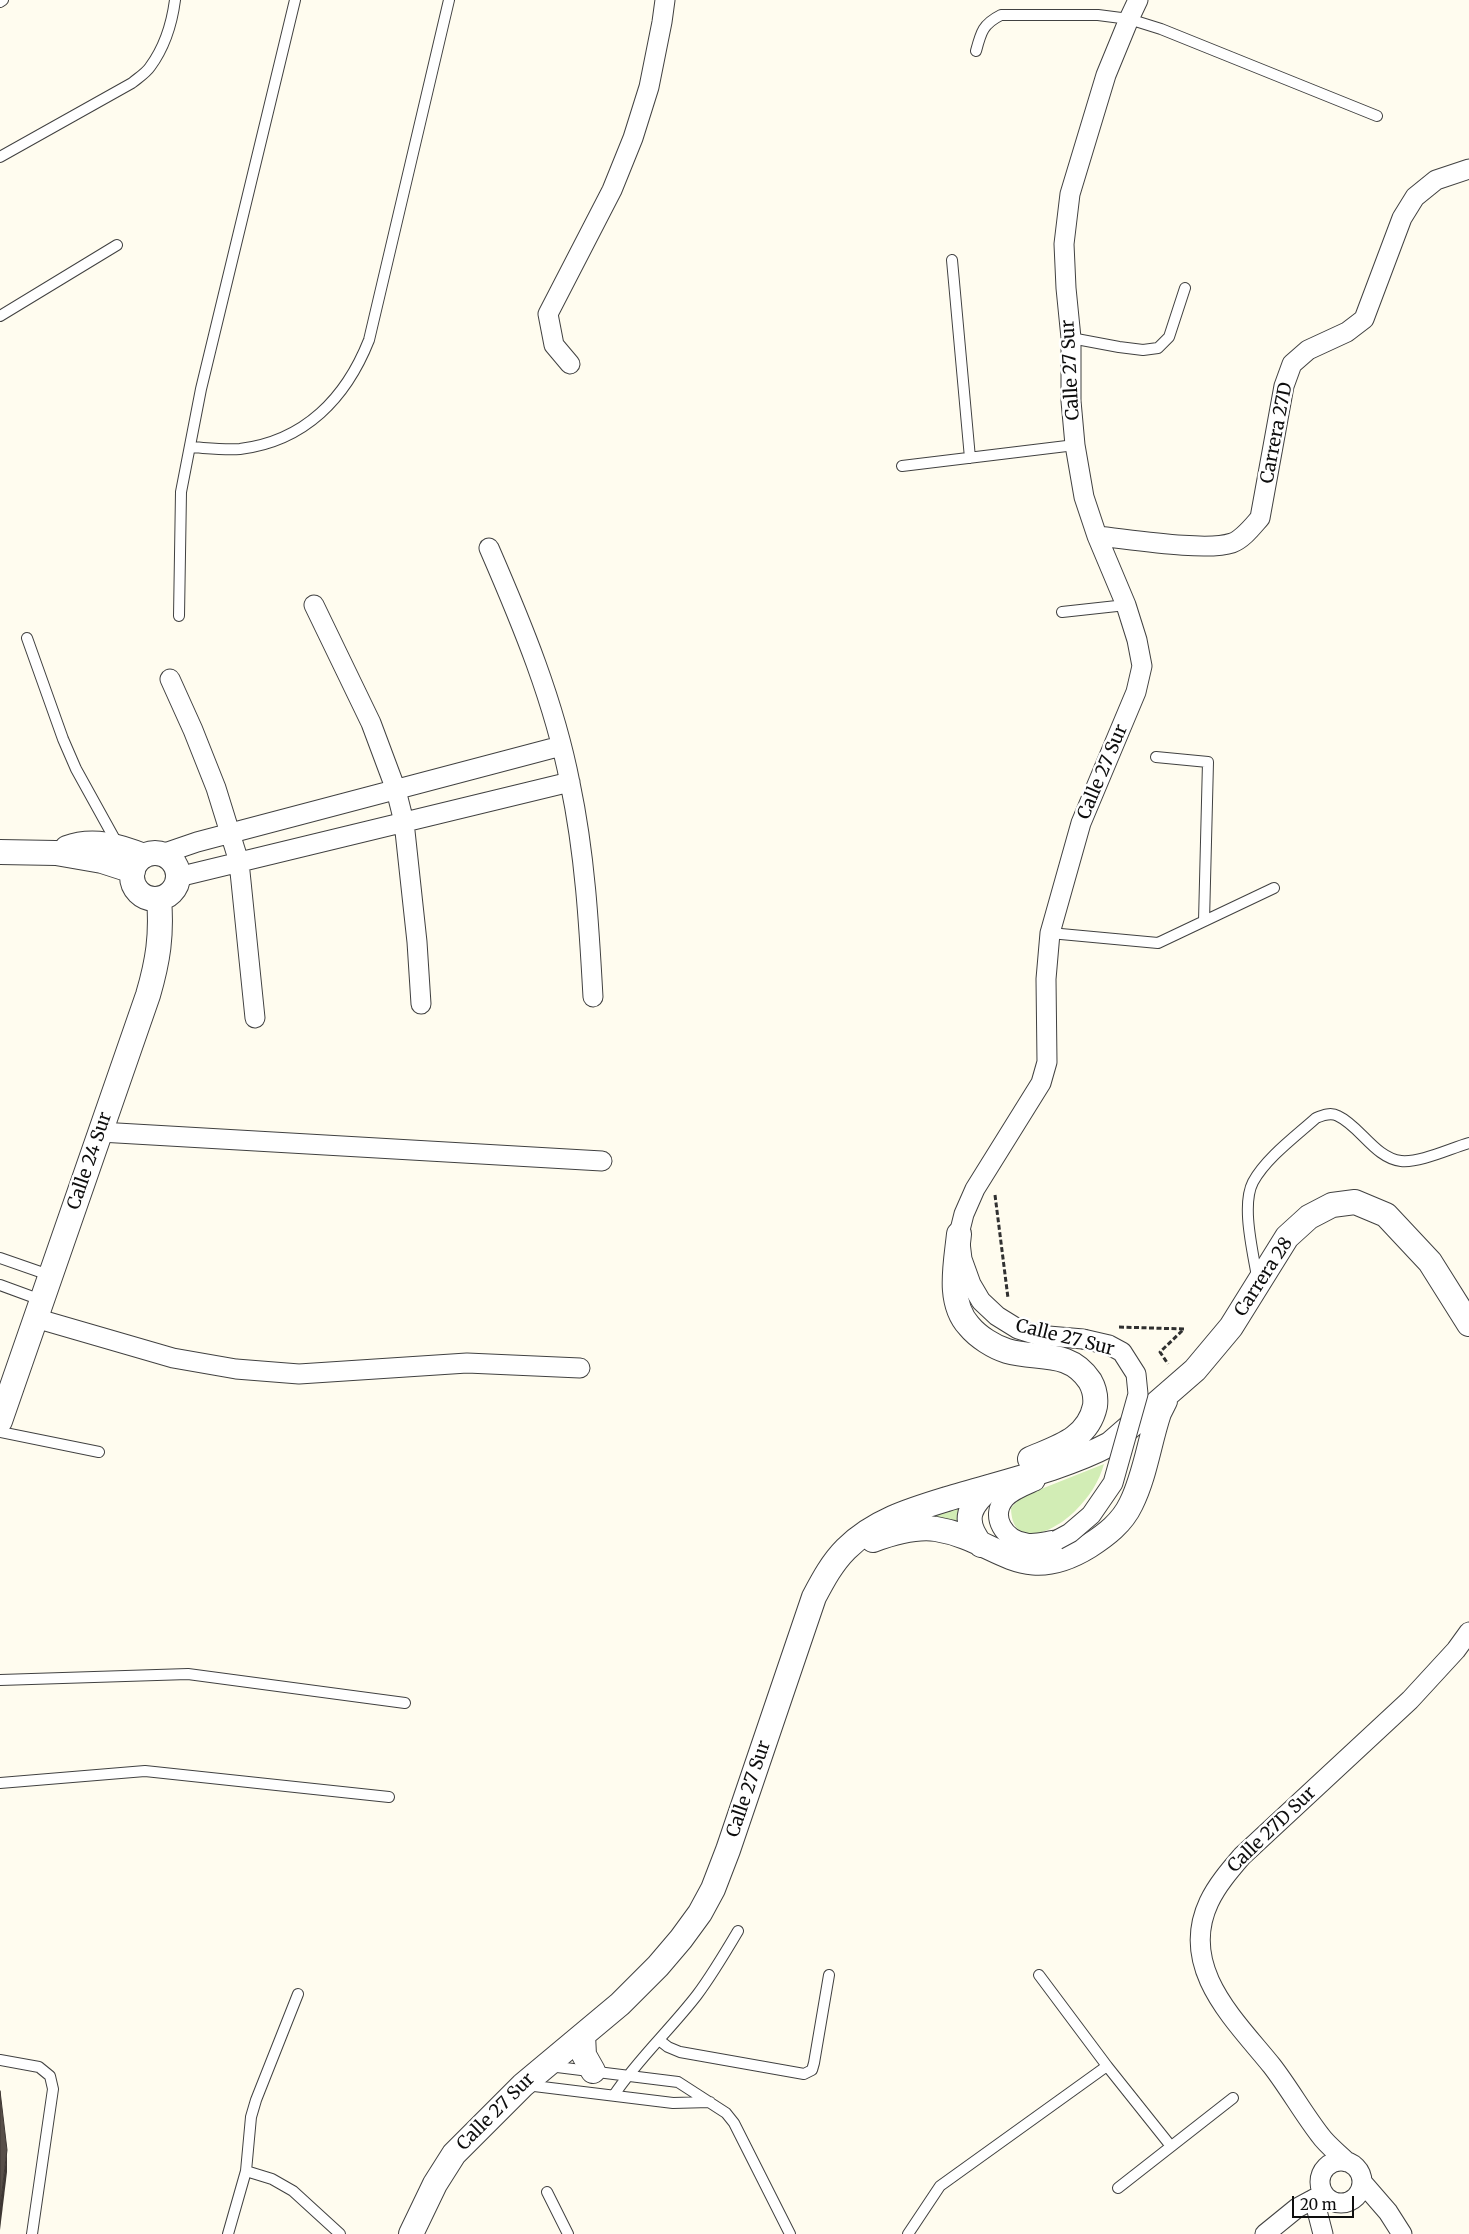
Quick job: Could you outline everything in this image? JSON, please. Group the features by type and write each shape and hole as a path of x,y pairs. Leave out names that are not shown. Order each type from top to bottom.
{"street":[{"path":"570,364 554,345 548,314 612,190 633,138 649,87 665,0"},
{"name":"Calle 27 Sur","path":"1012,1559 1041,1549 1070,1532 1092,1515 1114,1483 1138,1394 1136,1374 1122,1352 1109,1345 1083,1339 1037,1334 1018,1329 997,1316 982,1301 971,1284 962,1259 959,1234 964,1214 975,1189 1042,1083 1047,1062 1046,979 1050,932 1081,823 1136,692 1142,666 1137,640 1126,605 1097,536 1084,497 1075,445 1071,401 1070,338 1064,244 1070,194 1106,75 1138,0"},
{"name":"Carrera 27D","path":"1097,536 1208,547 1232,543 1246,534 1260,518 1284,386 1292,364 1308,350 1347,332 1364,318 1402,218 1415,197 1436,180 1469,169"},
{"path":"489,548 524,628 551,709 570,782 578,827 588,910 592,997"},
{"path":"314,605 371,723 396,790 404,822 418,942 421,1004"},
{"path":"170,679 212,779 239,862 255,1018"},
{"path":"56,852 86,844 102,843 118,846 146,860 230,833 561,746"},
{"path":"178,877 570,782"},
{"path":"0,852 56,852 102,861 171,859 177,868 178,877 173,892 159,899 152,899 139,892 134,886 146,860"},
{"name":"Calle 24 Sur","path":"0,1421 158,963 161,932 159,899"},
{"path":"100,1132 602,1161"},
{"name":"Carrera 28","path":"1196,1370 1231,1327 1287,1237 1309,1217 1332,1205 1355,1202 1386,1215 1424,1256 1469,1324"},
{"path":"907,1511 1076,1439 1093,1416 1096,1401 1093,1386 1084,1372 1070,1361 1005,1350 987,1342 968,1326 959,1309 955,1294 959,1234"},
{"path":"38,1309 173,1358 236,1369 299,1374 467,1364 580,1368"},
{"name":"Calle 27 Sur","path":"411,2234 435,2184 454,2154 523,2084 620,2004 658,1966 700,1913 713,1889 728,1850 814,1597 835,1562 846,1549 876,1526 907,1511 1088,1454 1116,1440 1196,1370"},
{"path":"835,1562 865,1542 909,1530 934,1529 956,1534 1012,1559 1039,1564 1056,1561 1082,1550 1107,1534 1123,1518 1131,1504 1154,1428 1168,1396"},
{"path":"1057,1540 1028,1544 1012,1540 1004,1533 999,1521 1000,1508 1006,1498 1088,1454"},
{"path":"981,1545 973,1535 969,1523 969,1513 981,1495 993,1485"},
{"name":"Calle 27D Sur","path":"1347,2162 1320,2136 1283,2081 1226,2011 1209,1983 1202,1957 1201,1930 1208,1903 1223,1879 1242,1856 1410,1700 1456,1650 1469,1632"},
{"path":"583,2035 584,2055 593,2072"},
{"name":"Calle 27D Sur","path":"1320,2136 1324,2170"},
{"path":"1265,2234 1296,2208 1318,2197 1339,2204 1348,2203 1359,2190 1360,2174 1355,2166 1347,2162 1338,2161 1330,2164 1320,2178 1318,2197 1324,2234"},
{"path":"1359,2190 1388,2212 1402,2234"}],"lane":[{"path":"0,157 132,83 150,69 162,47 173,17 175,0"},
{"path":"179,616 181,492 201,389 295,0"},
{"path":"190,447 222,450 241,448 284,437 305,425 324,410 342,392 358,367 369,340 449,0"},
{"path":"976,51 982,32 989,20 1001,15 1098,16 1129,19 1161,29 1377,116"},
{"path":"0,316 117,245"},
{"path":"952,260 970,458"},
{"path":"1070,338 1144,350 1158,348 1168,337 1185,288"},
{"path":"902,466 1075,445"},
{"path":"1062,612 1126,605"},
{"path":"27,638 63,739 76,769 118,846"},
{"path":"1156,757 1208,762 1204,921"},
{"path":"1050,932 1158,943 1274,888"},
{"path":"1258,1282 1250,1232 1249,1199 1253,1182 1264,1166 1316,1118 1326,1114 1338,1115 1388,1157 1402,1161 1414,1160 1469,1143"},
{"path":"0,1258 49,1276"},
{"path":"0,1285 38,1309"},
{"path":"0,1432 99,1452"},
{"path":"0,1680 188,1674 405,1703"},
{"path":"0,1782 145,1771 389,1797"},
{"path":"614,2095 627,2076 697,1995 738,1931"},
{"path":"659,2040 668,2047 680,2052 804,2074 812,2070 814,2063 829,1974"},
{"path":"1039,1975 1107,2066 1170,2145"},
{"path":"228,2234 246,2171 251,2117 298,1994"},
{"path":"0,2060 39,2067 50,2076 53,2089 32,2234"},
{"path":"544,2066 678,2082 710,2102 726,2113 734,2123 790,2234"},
{"path":"908,2234 940,2186 1107,2066"},
{"path":"523,2084 673,2103 710,2102"},
{"path":"1118,2188 1170,2145 1232,2098"},
{"path":"246,2171 272,2179 293,2191 340,2234"},
{"path":"547,2192 568,2234"}],"path":[{"path":"994,1187 1007,1297 1011,1303"},
{"path":"1159,1328 1184,1329 1160,1352 1168,1365"}],"green space":[{"path":"1104,1464 1089,1494 1068,1518 1047,1530 1027,1534 1019,1530 1013,1522 1011,1508 1021,1497"},
{"path":"962,1506 957,1518 958,1528 915,1520"}],"building":[{"path":"0,2091 7,2150 0,2208"}]}
